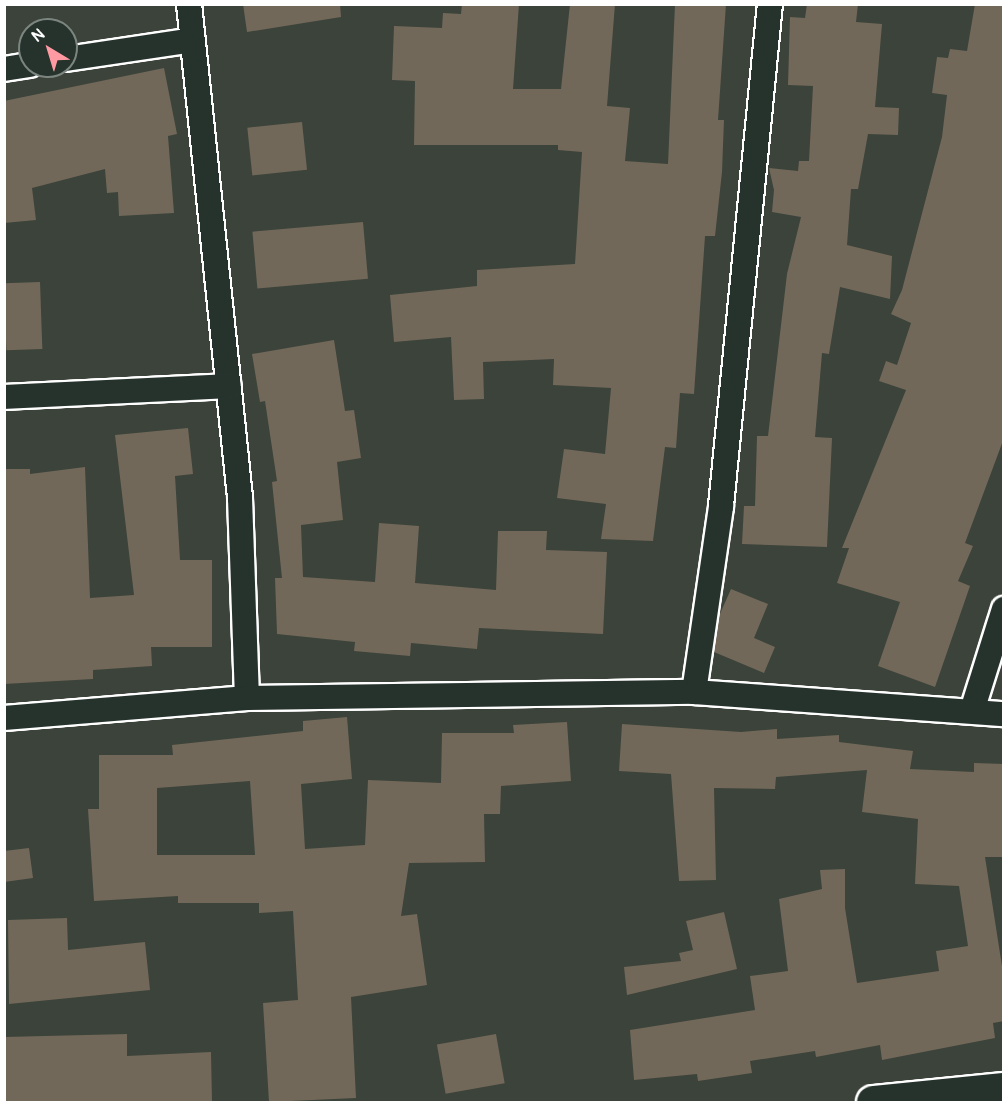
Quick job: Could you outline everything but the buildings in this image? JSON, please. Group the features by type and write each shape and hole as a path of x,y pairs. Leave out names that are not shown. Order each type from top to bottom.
{"street":[{"path":"189,4 240,498 247,698"},
{"path":"694,692 721,506 770,4"},
{"path":"78,58 193,40"},
{"path":"4,397 229,386"},
{"path":"972,711 1004,609"},
{"path":"4,718 247,698 694,692 1004,714"},
{"path":"873,1102 1004,1089"}]}
